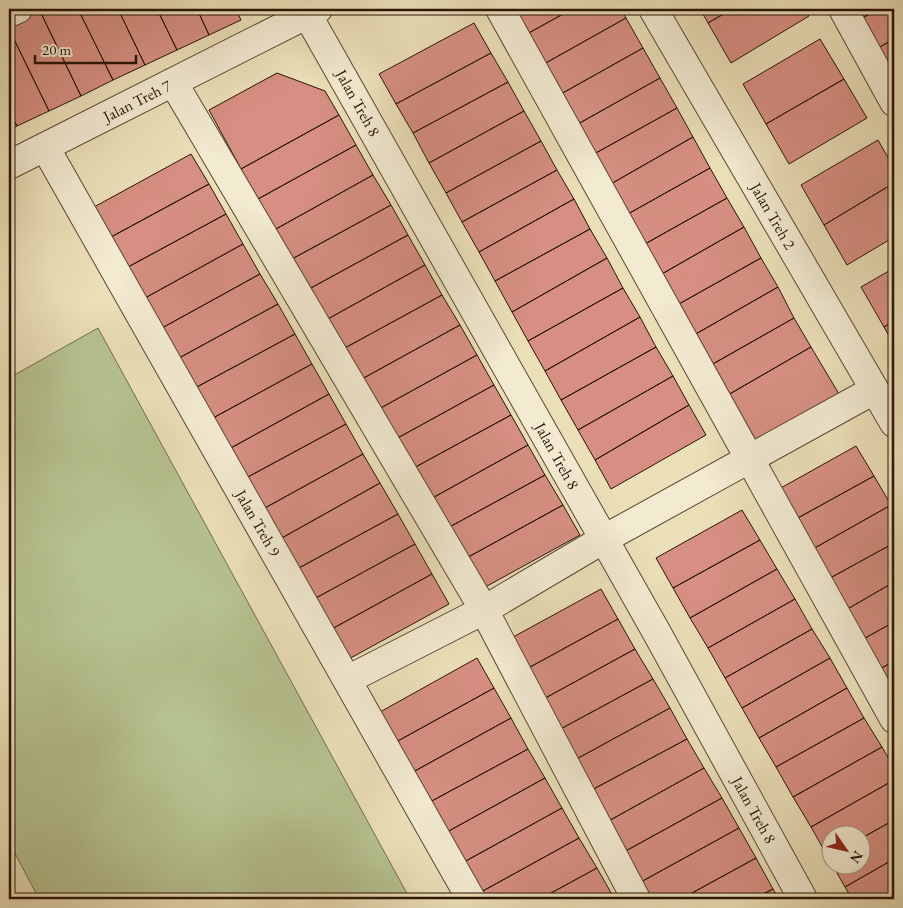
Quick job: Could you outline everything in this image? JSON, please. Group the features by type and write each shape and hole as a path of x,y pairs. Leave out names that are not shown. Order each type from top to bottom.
{"street":[{"path":"9,13 18,9"},
{"path":"500,9 894,719"},
{"name":"Jalan Treh 2","path":"653,9 874,390 893,417"},
{"path":"843,9 894,102"},
{"name":"Jalan Treh 7","path":"9,165 312,11"},
{"name":"Jalan Treh 8","path":"312,11 803,899"},
{"path":"173,82 484,610 636,899"},
{"name":"Jalan Treh 9","path":"45,147 471,899"},
{"path":"347,680 484,610 604,539 874,390"}],"green space":[{"path":"98,328 410,899 39,899 9,842 9,378"}],"building":[{"path":"39,9 78,9 113,80 81,96"},
{"path":"39,9 81,96 49,111 9,29 9,23"},
{"path":"78,9 118,9 145,65 113,80"},
{"path":"118,9 157,9 177,50 145,65"},
{"path":"157,9 197,9 209,35 177,50"},
{"path":"197,9 236,9 241,20 209,35"},
{"path":"501,9 572,9 518,39"},
{"path":"572,9 621,9 626,18 535,69 518,39"},
{"path":"700,9 732,9 708,23"},
{"path":"732,9 804,9 809,16 731,63 708,23"},
{"path":"846,9 878,9 854,23"},
{"path":"878,9 894,9 894,39 871,52 854,23"},
{"path":"626,18 643,48 552,99 535,69"},
{"path":"474,23 491,53 396,104 379,74"},
{"path":"9,29 49,111 17,126 9,110"},
{"path":"820,39 844,79 766,124 743,84"},
{"path":"894,39 894,78 871,52"},
{"path":"643,48 660,78 569,129 552,99"},
{"path":"491,53 508,82 413,133 396,104"},
{"path":"277,73 325,91 339,115 241,169 209,110"},
{"path":"660,78 677,108 585,159 569,129"},
{"path":"844,79 867,118 789,164 766,124"},
{"path":"508,82 524,111 429,163 413,133"},
{"path":"677,108 693,137 602,189 585,159"},
{"path":"9,110 17,126 9,130"},
{"path":"524,111 541,141 446,193 429,163"},
{"path":"339,115 356,145 258,199 241,169"},
{"path":"693,137 710,168 619,219 602,189"},
{"path":"878,140 894,168 894,183 824,225 801,185"},
{"path":"541,141 557,170 462,222 446,193"},
{"path":"356,145 373,175 276,229 258,199"},
{"path":"191,154 209,184 111,237 94,207"},
{"path":"710,168 727,198 636,249 619,219"},
{"path":"557,170 574,199 479,252 462,222"},
{"path":"373,175 391,205 292,259 276,229"},
{"path":"894,183 894,237 847,265 824,225"},
{"path":"209,184 226,214 128,267 111,237"},
{"path":"727,198 744,227 653,279 636,249"},
{"path":"574,199 590,229 495,281 479,252"},
{"path":"391,205 408,235 309,289 292,259"},
{"path":"226,214 243,244 145,298 128,267"},
{"path":"744,227 761,258 670,309 653,279"},
{"path":"590,229 607,258 512,312 495,281"},
{"path":"408,235 425,265 326,320 309,289"},
{"path":"243,244 260,274 162,328 145,298"},
{"path":"607,258 623,288 528,341 512,312"},
{"path":"761,258 778,287 687,339 670,309"},
{"path":"425,265 442,295 343,349 326,320"},
{"path":"894,268 894,321 884,327 861,287"},
{"path":"260,274 278,304 179,358 162,328"},
{"path":"778,287 794,318 704,369 687,339"},
{"path":"623,288 640,317 545,371 528,341"},
{"path":"442,295 460,325 360,380 343,349"},
{"path":"278,304 295,334 195,388 179,358"},
{"path":"640,317 656,347 561,400 545,371"},
{"path":"794,318 811,347 721,399 704,369"},
{"path":"894,321 894,345 884,327"},
{"path":"460,325 477,355 377,410 360,380"},
{"path":"295,334 312,364 213,418 195,388"},
{"path":"656,347 673,376 578,430 561,400"},
{"path":"811,347 839,394 747,445 721,399"},
{"path":"477,355 494,385 394,440 377,410"},
{"path":"312,364 329,394 229,449 213,418"},
{"path":"673,376 689,405 595,460 578,430"},
{"path":"494,385 511,415 410,470 394,440"},
{"path":"329,394 346,424 246,478 229,449"},
{"path":"689,405 706,435 611,489 595,460"},
{"path":"511,415 528,445 427,501 410,470"},
{"path":"346,424 363,454 263,509 246,478"},
{"path":"528,445 545,475 444,530 427,501"},
{"path":"856,446 874,476 787,524 770,494"},
{"path":"363,454 380,483 280,539 263,509"},
{"path":"545,475 563,505 461,561 444,530"},
{"path":"874,476 891,505 804,554 787,524"},
{"path":"380,483 398,514 297,569 280,539"},
{"path":"563,505 580,535 478,591 461,561"},
{"path":"891,505 894,510 894,543 821,583 804,554"},
{"path":"742,510 760,540 673,588 656,558"},
{"path":"398,514 415,544 314,599 297,569"},
{"path":"760,540 777,569 690,618 673,588"},
{"path":"894,543 894,582 839,614 821,583"},
{"path":"415,544 432,574 330,630 314,599"},
{"path":"777,569 795,599 708,648 690,618"},
{"path":"432,574 449,604 347,660 330,630"},
{"path":"894,582 894,622 856,643 839,614"},
{"path":"601,589 618,619 521,672 504,642"},
{"path":"795,599 812,629 725,678 708,648"},
{"path":"618,619 635,649 538,702 521,672"},
{"path":"894,622 894,661 873,673 856,643"},
{"path":"812,629 830,658 742,708 725,678"},
{"path":"635,649 653,679 555,732 538,702"},
{"path":"477,658 494,688 396,742 380,712"},
{"path":"830,658 847,688 759,738 742,708"},
{"path":"894,661 894,701 873,673"},
{"path":"653,679 670,708 571,762 555,732"},
{"path":"494,688 511,718 413,772 396,742"},
{"path":"847,688 864,718 776,767 759,738"},
{"path":"670,708 687,739 588,792 571,762"},
{"path":"511,718 528,749 430,802 413,772"},
{"path":"864,718 882,747 793,797 776,767"},
{"path":"687,739 704,768 605,823 588,792"},
{"path":"882,747 894,768 894,780 811,827 793,797"},
{"path":"528,749 545,778 447,832 430,802"},
{"path":"704,768 722,798 622,853 605,823"},
{"path":"545,778 562,808 464,862 447,832"},
{"path":"894,780 894,820 870,833 870,826 820,826 820,843 811,827"},
{"path":"722,798 739,828 639,883 622,853"},
{"path":"562,808 579,838 481,892 464,862"},
{"path":"894,820 894,859 870,873 870,833"},
{"path":"739,828 756,858 681,899 648,899 639,883"},
{"path":"579,838 597,868 540,899 485,899 481,892"},
{"path":"756,858 773,889 753,899 681,899"},
{"path":"894,859 894,899 852,899 845,887 864,876 870,876 870,873"},
{"path":"597,868 614,898 540,899"},
{"path":"839,876 864,876 845,887"},
{"path":"773,889 779,899 753,899"}]}
